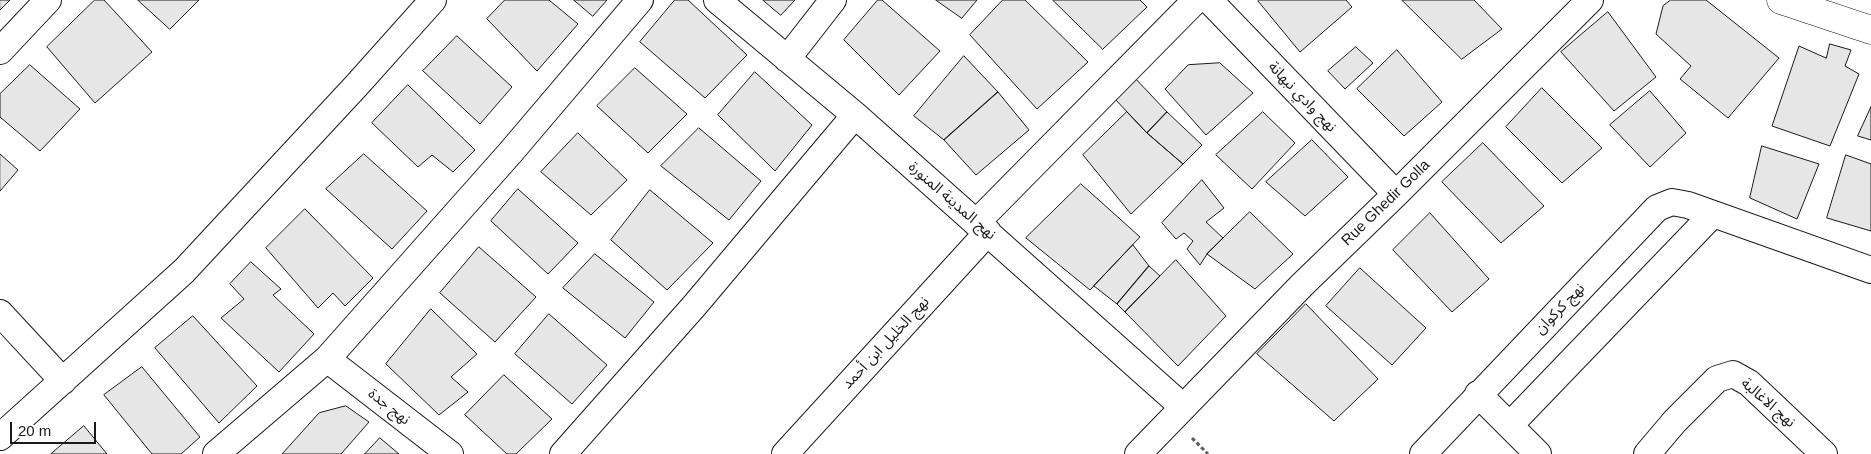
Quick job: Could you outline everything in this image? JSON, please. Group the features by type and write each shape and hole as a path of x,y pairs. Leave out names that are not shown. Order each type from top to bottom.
{"street":[{"path":"0,51 48,0"},
{"path":"0,437 184,271 433,0"},
{"path":"216,454 327,360 510,153 640,0"},
{"name":"نهج المدينة المنورة","path":"717,0 855,115 1183,408"},
{"path":"787,59 833,0"},
{"name":"نهج الخليل ابن أحمد","path":"785,454 982,227 1196,0"},
{"name":"نهج وادي نبهانة","path":"1209,0 1396,194"},
{"name":"Rue Ghedir Golla","path":"1138,454 1302,285 1590,0"},
{"path":"1781,0 1871,30"},
{"path":"563,454 695,305 855,115"},
{"name":"نهج كركوان","path":"1423,454 1478,394 1657,208 1672,202 1688,205 1871,270"},
{"path":"1510,425 1713,214"},
{"path":"0,313 62,381"},
{"name":"نهج جدة","path":"327,360 450,454"},
{"name":"نهج الاغالبة","path":"1647,454 1675,421 1717,379 1734,374 1749,383 1824,454"},
{"path":"1478,394 1538,454"}],"building":[{"path":"0,0 10,0 0,10"},
{"path":"95,0 104,0 152,52 95,103 47,47"},
{"path":"138,0 199,0 170,29"},
{"path":"505,0 549,0 578,24 537,71 487,19"},
{"path":"574,0 607,0 593,16"},
{"path":"675,0 688,0 747,55 705,98 640,42"},
{"path":"763,0 795,0 781,15"},
{"path":"878,0 882,0 940,51 899,95 844,40"},
{"path":"936,0 977,0 962,18"},
{"path":"1003,0 1025,0 1088,62 1037,109 970,35"},
{"path":"1053,0 1140,0 1147,7 1103,49"},
{"path":"1259,0 1346,0 1352,7 1300,52"},
{"path":"1402,0 1474,0 1502,29 1462,59"},
{"path":"1671,0 1706,0 1779,58 1728,118 1680,79 1691,66 1656,34 1663,6"},
{"path":"1608,12 1656,77 1614,111 1561,52"},
{"path":"457,36 512,87 480,124 423,71"},
{"path":"1830,44 1851,50 1845,66 1859,74 1830,146 1772,126 1799,46 1826,58"},
{"path":"1356,47 1373,63 1345,89 1328,71"},
{"path":"1397,50 1442,102 1404,136 1357,89"},
{"path":"964,56 998,92 944,140 914,116"},
{"path":"1220,63 1253,93 1206,135 1165,89 1188,65"},
{"path":"30,65 80,109 40,151 0,117 0,94"},
{"path":"635,68 687,114 648,153 597,106"},
{"path":"755,72 812,125 775,171 718,115"},
{"path":"1133,76 1167,112 1147,133 1114,98"},
{"path":"408,85 475,150 453,172 432,155 418,167 372,123"},
{"path":"1542,88 1602,148 1562,183 1506,127"},
{"path":"1650,91 1686,133 1650,167 1610,125"},
{"path":"998,92 1029,130 976,175 944,140"},
{"path":"1871,107 1871,140 1858,136"},
{"path":"1127,112 1147,133 1183,164 1131,214 1083,155"},
{"path":"1167,112 1202,145 1183,164 1147,133"},
{"path":"1263,112 1295,143 1252,189 1216,155"},
{"path":"699,128 761,181 729,220 661,166"},
{"path":"578,133 627,180 591,215 541,172"},
{"path":"1312,140 1348,177 1305,216 1266,182"},
{"path":"1483,143 1544,206 1501,243 1442,182"},
{"path":"1762,146 1819,164 1797,219 1750,198"},
{"path":"0,154 18,170 0,191"},
{"path":"364,154 427,211 392,249 326,189"},
{"path":"1846,155 1871,164 1871,231 1827,218"},
{"path":"1202,180 1224,208 1206,222 1223,238 1207,254 1200,265 1187,249 1193,241 1184,233 1176,239 1162,223"},
{"path":"1081,184 1140,237 1090,290 1026,238"},
{"path":"518,189 578,243 548,274 491,221"},
{"path":"650,190 713,243 667,290 611,240"},
{"path":"305,209 373,278 345,306 333,293 318,308 266,248"},
{"path":"1250,212 1293,254 1255,289 1207,254"},
{"path":"1430,213 1489,279 1452,312 1393,250"},
{"path":"1133,245 1149,266 1117,304 1094,286"},
{"path":"479,247 536,297 495,342 440,293"},
{"path":"595,254 654,302 625,338 563,288"},
{"path":"1176,260 1226,316 1178,366 1125,312"},
{"path":"251,262 281,289 273,295 314,334 279,372 221,318 244,299 230,284"},
{"path":"1149,266 1160,276 1125,312 1117,304"},
{"path":"1360,268 1426,328 1392,365 1326,306"},
{"path":"1306,304 1378,379 1334,421 1257,354"},
{"path":"431,309 477,354 451,377 468,392 439,415 386,364"},
{"path":"549,314 607,365 572,404 515,354"},
{"path":"193,316 257,386 219,423 155,348"},
{"path":"142,367 200,437 181,454 152,454 104,395"},
{"path":"504,375 552,419 516,454 507,454 465,415"},
{"path":"346,406 369,422 341,454 282,454 319,413"},
{"path":"84,426 107,454 51,454"},
{"path":"380,438 399,454 365,454"}]}
